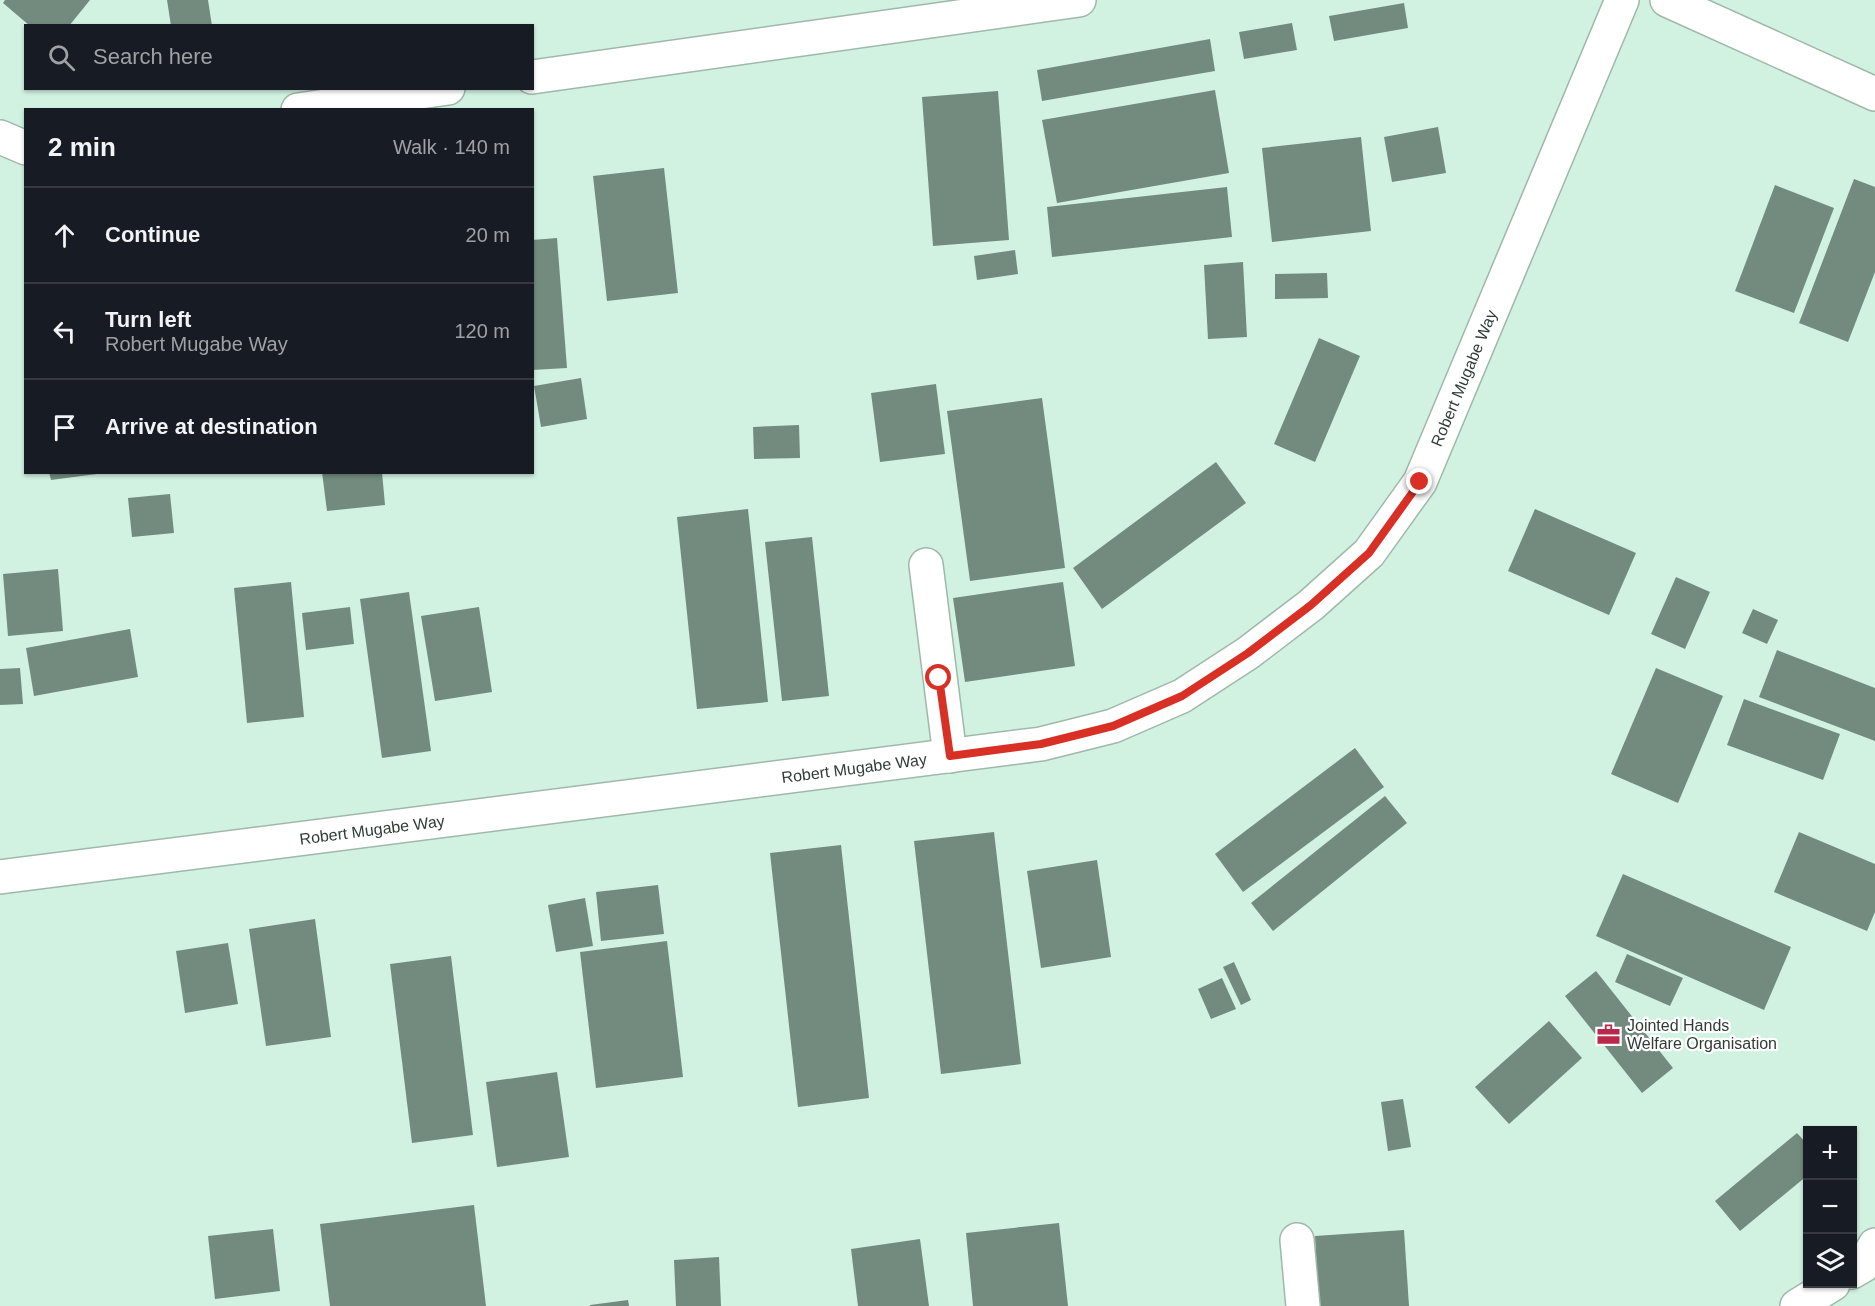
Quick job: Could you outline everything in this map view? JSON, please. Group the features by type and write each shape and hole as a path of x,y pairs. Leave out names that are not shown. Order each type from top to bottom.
{"street":[{"path":"534,77 1079,0"},
{"name":"Robert Mugabe Way","path":"0,878 1041,744 1113,726 1182,696 1248,653 1293,619 1369,553 1420,482 1622,0"},
{"path":"1666,0 1875,94"},
{"path":"312,108 434,90"},
{"path":"0,136 24,147"},
{"path":"926,565 950,756"},
{"path":"1297,1240 1303,1306"},
{"path":"1797,1306 1826,1288"}],"shaded area":[{"path":"0,0 1875,0 1875,1306 0,1306"}],"building":[{"path":"5,0 90,0 71,24 28,24 3,3"},
{"path":"167,0 208,0 212,24 171,24"},
{"path":"1404,3 1408,28 1334,41 1329,16"},
{"path":"1292,23 1297,50 1244,59 1239,32"},
{"path":"1210,39 1215,71 1042,101 1037,70"},
{"path":"1215,90 1229,173 1057,203 1042,120"},
{"path":"998,91 1009,240 933,246 922,97"},
{"path":"1438,127 1446,173 1392,182 1384,137"},
{"path":"1361,137 1371,231 1272,242 1262,148"},
{"path":"664,168 678,293 607,301 593,176"},
{"path":"1854,179 1875,187 1875,272 1848,342 1799,323"},
{"path":"1775,185 1834,208 1794,313 1735,291"},
{"path":"1227,187 1232,237 1052,257 1047,207"},
{"path":"557,238 567,368 534,370 534,240"},
{"path":"1015,250 1018,274 977,280 974,256"},
{"path":"1243,262 1247,337 1208,339 1204,265"},
{"path":"1327,273 1328,298 1275,299 1275,274"},
{"path":"1319,338 1360,356 1315,462 1274,444"},
{"path":"581,378 587,419 541,427 534,386"},
{"path":"936,384 945,454 880,462 871,393"},
{"path":"1042,398 1065,568 970,581 947,411"},
{"path":"799,425 800,458 754,459 753,427"},
{"path":"1216,462 1246,503 1102,609 1073,568"},
{"path":"50,474 97,474 51,480"},
{"path":"322,474 382,474 385,505 327,511"},
{"path":"170,494 174,533 132,537 128,498"},
{"path":"748,509 768,702 697,709 677,517"},
{"path":"1535,509 1636,553 1609,615 1508,571"},
{"path":"812,537 829,696 782,701 765,542"},
{"path":"58,569 63,631 8,636 3,574"},
{"path":"1676,577 1710,592 1685,649 1651,634"},
{"path":"291,582 304,717 247,723 234,588"},
{"path":"1063,582 1075,666 965,682 953,598"},
{"path":"409,592 431,751 382,758 360,599"},
{"path":"350,607 354,644 306,650 302,613"},
{"path":"479,607 492,692 435,701 421,616"},
{"path":"1753,609 1778,620 1767,644 1742,633"},
{"path":"130,629 138,677 34,696 26,648"},
{"path":"1777,650 1875,688 1875,741 1759,697"},
{"path":"20,668 23,704 0,705 0,669"},
{"path":"1656,668 1723,696 1678,803 1611,774"},
{"path":"1744,699 1840,734 1823,780 1727,745"},
{"path":"1355,748 1384,787 1243,892 1215,854"},
{"path":"1385,796 1407,823 1273,931 1251,903"},
{"path":"994,832 1021,1064 941,1074 914,841"},
{"path":"1799,832 1875,864 1875,912 1867,931 1774,892"},
{"path":"841,845 869,1098 798,1107 770,853"},
{"path":"1097,860 1111,957 1041,968 1027,871"},
{"path":"1623,874 1791,947 1764,1010 1596,936"},
{"path":"658,885 664,934 601,941 596,892"},
{"path":"585,898 593,946 556,952 548,905"},
{"path":"315,919 331,1037 266,1046 249,929"},
{"path":"667,941 683,1077 596,1088 580,952"},
{"path":"228,943 238,1004 185,1013 176,951"},
{"path":"1627,954 1683,978 1670,1006 1615,982"},
{"path":"451,956 473,1135 412,1143 390,964"},
{"path":"1234,962 1251,1000 1241,1005 1223,967"},
{"path":"1596,971 1673,1068 1642,1093 1565,996"},
{"path":"1222,978 1236,1009 1211,1019 1198,989"},
{"path":"1549,1021 1582,1058 1509,1124 1475,1087"},
{"path":"557,1072 569,1157 497,1167 486,1082"},
{"path":"1403,1099 1411,1147 1388,1151 1381,1102"},
{"path":"1797,1133 1803,1140 1803,1179 1740,1231 1715,1201"},
{"path":"474,1205 486,1306 330,1306 320,1224"},
{"path":"1059,1223 1068,1306 973,1306 966,1233"},
{"path":"273,1229 280,1291 215,1299 208,1236"},
{"path":"1404,1230 1409,1306 1319,1306 1315,1236"},
{"path":"920,1239 929,1306 858,1306 851,1249"},
{"path":"719,1257 721,1306 676,1306 674,1260"},
{"path":"628,1300 629,1306 590,1306 590,1305"}],"place":[{"name":"Jointed Hands Welfare Organisation","path":"1609,1034"}],"route":[{"path":"939,678 950,756 1041,744 1113,726 1182,696 1248,653 1311,605 1369,553 1420,482"}]}
